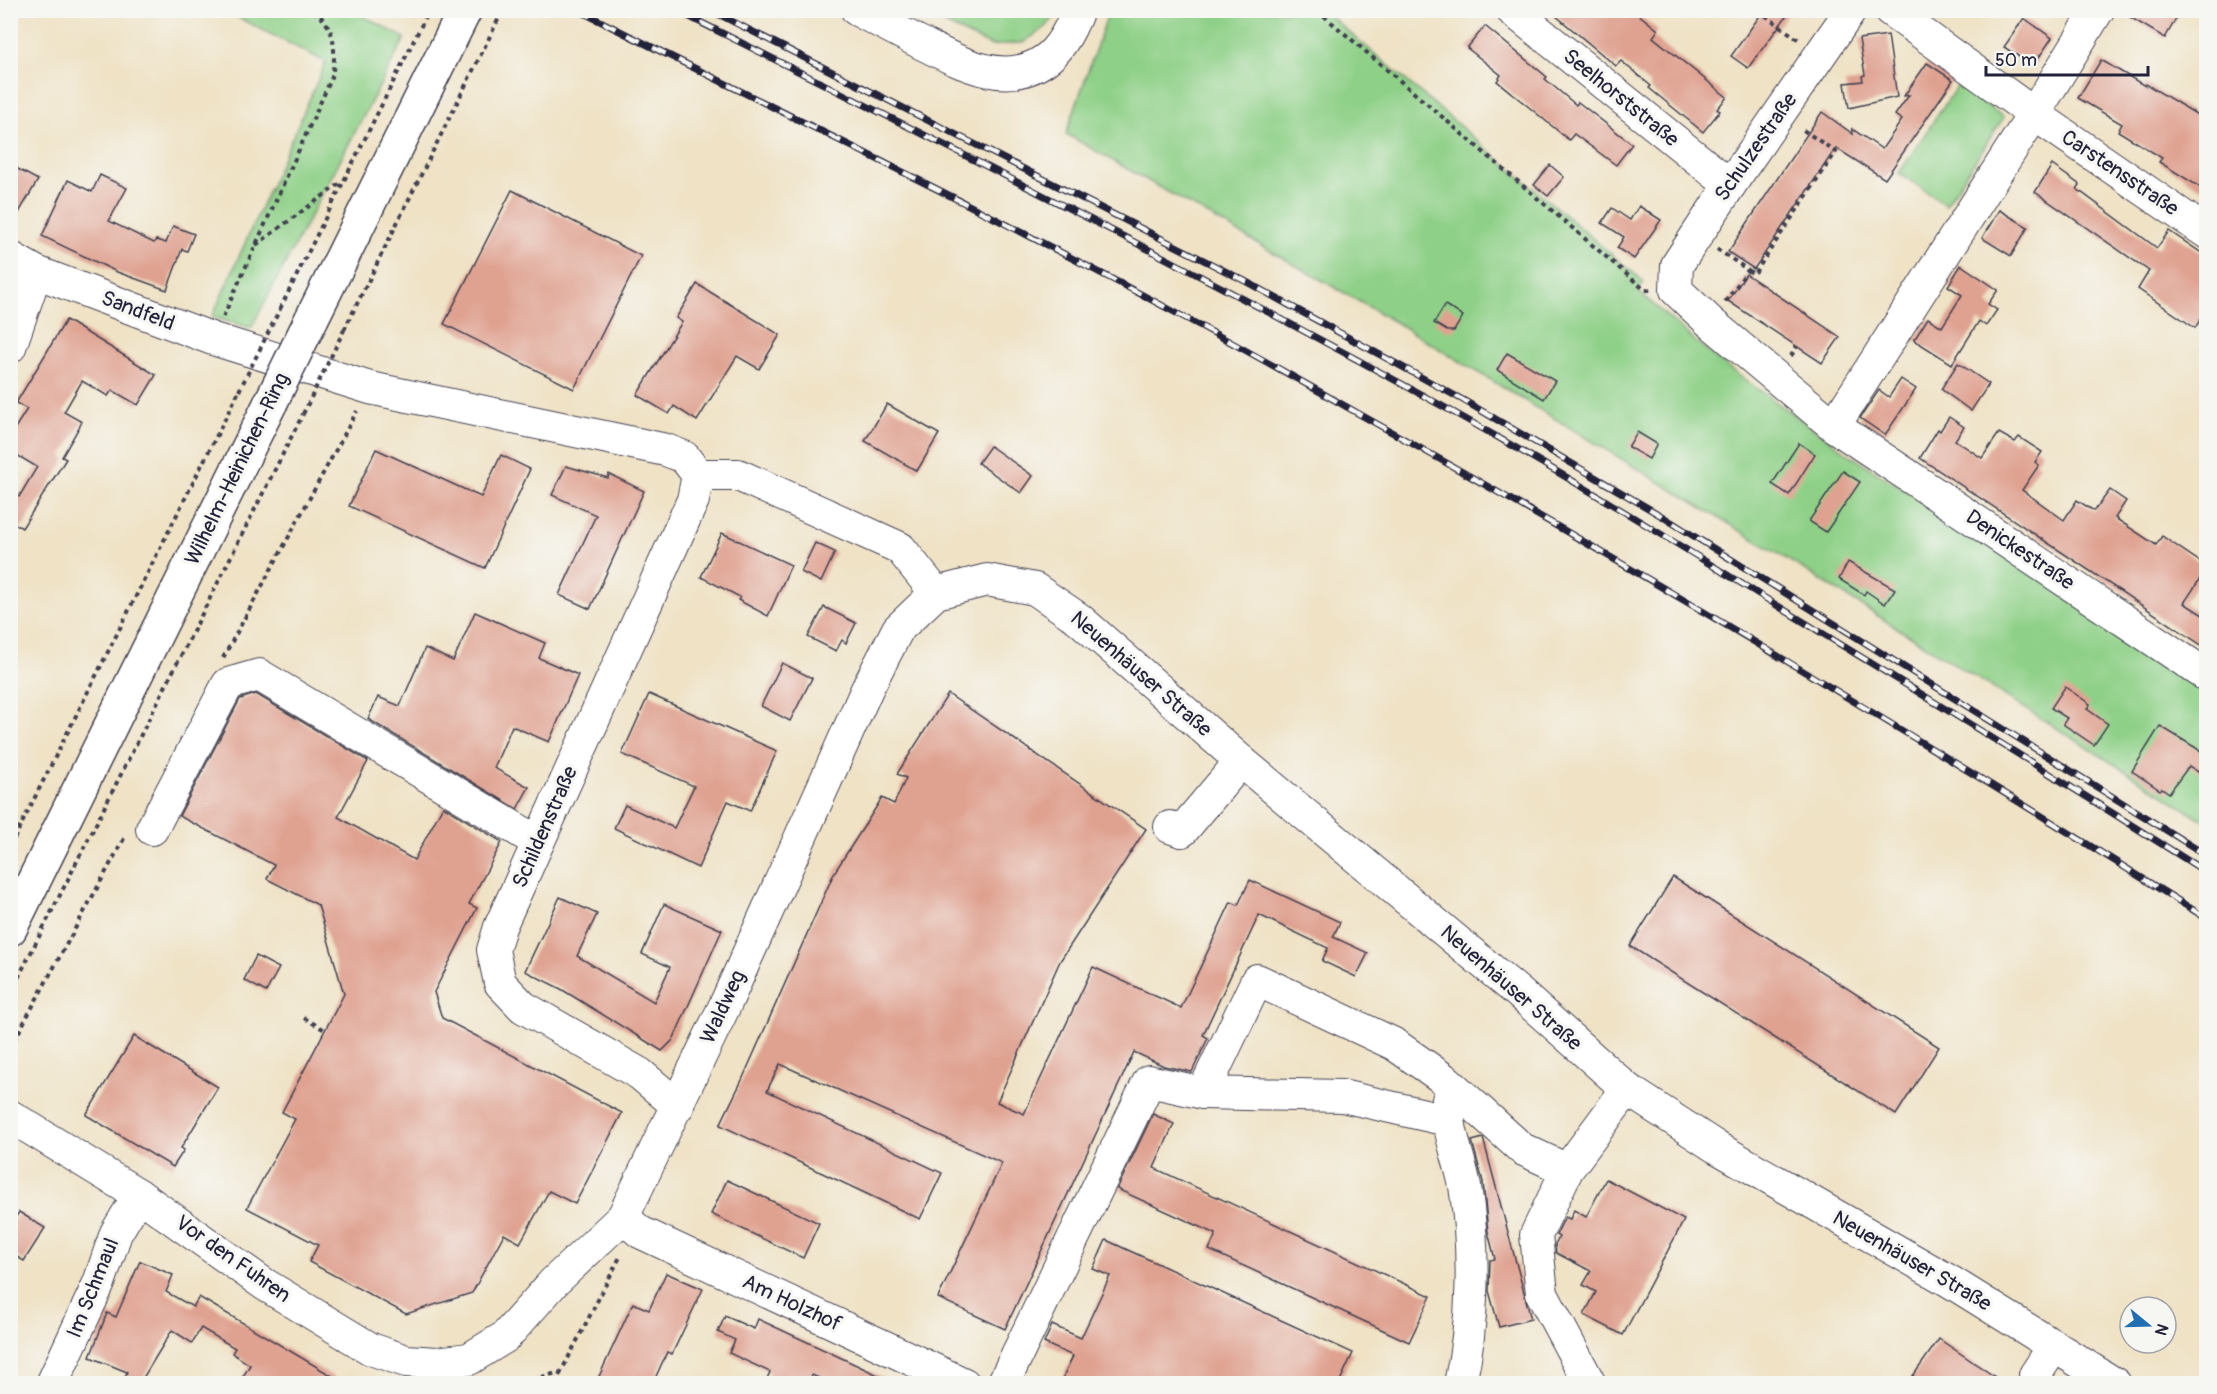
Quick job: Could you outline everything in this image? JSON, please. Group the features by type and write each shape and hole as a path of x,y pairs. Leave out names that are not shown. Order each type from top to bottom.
{"main road":[{"name":"Wilhelm-Heinichen-Ring","path":"10,929 465,10"}],"street":[{"path":"857,10 974,68 996,73 1013,72 1045,60 1062,43 1078,10"},
{"name":"Seelhorststraße","path":"1512,10 1730,185"},
{"name":"Schulzestraße","path":"1676,290 1677,265 1851,10"},
{"name":"Carstensstraße","path":"1890,10 2034,114 2206,232"},
{"path":"1834,426 2098,10"},
{"name":"Sandfeld","path":"10,347 23,265 226,343"},
{"name":"Denickestraße","path":"1676,290 1710,322 1834,426 2206,675"},
{"path":"226,343 370,388 666,450 684,457 698,475 738,475 900,548 928,581"},
{"name":"Schildenstraße","path":"678,1106 640,1074 524,1006 500,984 492,950 500,927 693,500 698,475"},
{"name":"Neuenhäuser Straße","path":"928,581 987,580 1035,589 1079,619 1241,761 1518,992 1627,1089 1716,1148 1951,1282 2115,1383"},
{"name":"Waldweg","path":"473,1371 554,1282 632,1225 678,1106 867,689 898,629 928,581"},
{"path":"153,829 228,684 259,675 538,842"},
{"path":"1170,827 1182,831 1241,761"},
{"path":"1203,1093 1257,980 1394,1044 1448,1082 1522,1149 1567,1170"},
{"path":"1003,1383 1149,1081 1203,1093 1342,1096 1447,1120"},
{"path":"1448,1082 1447,1120 1464,1183 1472,1232 1469,1318 1460,1383"},
{"path":"1590,1383 1542,1294 1536,1235 1567,1170 1627,1089"},
{"name":"Vor den Fuhren","path":"10,1116 139,1195 264,1284 371,1349 406,1361 437,1363 473,1371"},
{"name":"Im Schmaul","path":"52,1383 99,1282 116,1233 139,1195"},
{"name":"Am Holzhof","path":"632,1225 964,1383"},
{"path":"2035,1375 2054,1346"}],"path":[{"path":"226,343 256,245 332,77 335,57 329,25 318,14 310,10"},
{"path":"10,847 429,10"},
{"path":"10,994 303,414 503,10"},
{"path":"1317,10 1646,290 1676,290"},
{"path":"1758,10 1820,55"},
{"path":"1697,235 1754,274 1836,153 1780,113"},
{"path":"256,245 343,182"},
{"path":"1710,322 1748,270"},
{"path":"304,1018 325,1030"},
{"path":"555,1383 622,1254 632,1225"},
{"path":"515,1383 561,1372"}],"green space":[{"path":"1059,10 1046,27 1024,42 992,46 917,11"},
{"path":"225,11 354,11 405,38 251,328 212,317 326,62"},
{"path":"1109,11 1324,11 1644,282 1638,291 1716,359 1850,455 2206,684 2206,822 1800,567 1395,322 1066,134"},
{"path":"1957,86 2004,117 1946,205 1899,173"}],"building":[{"path":"1549,10 1633,10 1658,30 1653,37 1727,97 1717,109 1720,111 1703,132 1649,88 1651,86 1621,61 1616,66"},
{"path":"1764,10 1791,10 1748,68 1731,56"},
{"path":"2118,10 2181,10 2165,38"},
{"path":"2024,18 2052,38 2033,66 2004,47"},
{"path":"1485,26 1547,77 1545,79 1576,105 1578,102 1632,144 1616,165 1574,134 1569,140 1497,81 1501,75 1467,48"},
{"path":"1888,35 1897,97 1849,108 1845,83 1863,81 1862,76 1865,75 1859,39"},
{"path":"2101,60 2206,120 2206,191 2159,162 2162,158 2118,131 2122,124 2078,98"},
{"path":"1927,63 1953,80 1885,179 1836,148 1754,269 1728,252 1822,112 1853,134 1852,129 1882,149 1902,120 1895,115 1909,95 1904,96"},
{"path":"1550,165 1564,177 1548,196 1534,185"},
{"path":"2052,165 2080,185 2077,189 2157,248 2169,231 2206,256 2206,311 2195,328 2138,289 2149,271 2035,192"},
{"path":"16,168 38,180 10,228 10,177"},
{"path":"100,175 127,188 109,221 154,243 156,240 166,243 173,226 194,234 187,251 182,249 167,290 117,272 42,236 68,180 92,192"},
{"path":"512,190 641,256 574,389 444,324"},
{"path":"1639,206 1661,220 1634,259 1617,248 1624,237 1602,223 1612,208 1630,220"},
{"path":"1999,210 2028,227 2011,256 1982,238"},
{"path":"1961,265 1998,290 1988,304 1997,310 1986,326 1979,321 1952,364 1914,340 1928,318 1942,327 1962,295 1948,286"},
{"path":"1746,274 1840,337 1822,363 1728,301"},
{"path":"697,284 780,335 759,369 737,356 697,421 674,406 669,414 637,395 682,322 676,318"},
{"path":"1445,305 1463,316 1454,331 1447,331 1434,323"},
{"path":"66,320 156,375 138,405 112,390 108,396 82,381 64,412 82,422 62,457 66,459 22,528 10,521 10,491 19,497 37,467 10,451 10,436 27,409 16,403"},
{"path":"1507,353 1555,381 1544,399 1497,370"},
{"path":"1958,363 1989,384 1971,411 1941,389"},
{"path":"1901,379 1916,389 1885,435 1860,418 1879,390 1889,397"},
{"path":"887,404 939,434 917,471 865,441"},
{"path":"1949,417 1964,427 1955,440 1982,458 1999,433 2015,442 2019,437 2042,452 2035,462 2039,465 2022,490 2064,520 2077,500 2094,511 2110,490 2126,501 2115,518 2156,545 2162,536 2206,566 2206,570 2184,603 2206,617 2206,648 1920,458 1938,429 1940,431"},
{"path":"1637,432 1657,444 1649,459 1628,447"},
{"path":"1799,443 1815,454 1789,495 1772,484"},
{"path":"990,446 1033,476 1021,493 978,463"},
{"path":"376,449 481,497 501,455 530,469 485,568 349,506"},
{"path":"566,466 608,478 609,474 644,491 590,609 559,595 596,515 552,495"},
{"path":"1843,471 1860,482 1826,532 1809,521"},
{"path":"722,533 791,565 768,616 738,600 740,597 701,577"},
{"path":"815,543 835,552 821,582 801,572"},
{"path":"1848,562 1895,589 1885,604 1866,591 1864,595 1839,579"},
{"path":"824,607 856,623 846,643 842,640 836,651 808,637"},
{"path":"475,612 545,643 539,658 578,675 549,742 512,726 494,768 529,787 517,809 368,719 378,697 400,706 425,648 453,661"},
{"path":"782,663 812,678 790,721 761,706"},
{"path":"2065,687 2090,704 2087,709 2108,724 2094,745 2063,724 2067,718 2051,708"},
{"path":"256,694 368,761 338,817 414,860 443,806 502,842 469,904 477,908 434,992 442,1018 622,1113 575,1204 549,1191 520,1243 504,1234 472,1293 406,1314 309,1262 318,1245 247,1208 295,1119 282,1112 344,994 318,905 267,879 274,865 179,816 240,699"},
{"path":"649,694 777,751 750,811 728,801 698,868 614,828 625,805 674,828 694,786 622,754"},
{"path":"948,694 1146,829 1060,961 997,1102 1024,1114 1093,967 1181,1008 1231,902 1238,905 1250,880 1340,922 1333,937 1368,953 1356,977 1322,961 1328,948 1259,915 1203,1035 1208,1038 1192,1072 1164,1066 1134,1052 1005,1329 938,1298 1002,1163 780,1064 767,1091 942,1173 920,1219 720,1125 834,873 882,798 894,804 906,778 897,774"},
{"path":"2160,726 2206,754 2206,777 2189,766 2169,793 2162,788 2160,790 2132,771"},
{"path":"1673,877 1939,1047 1896,1115 1630,946"},
{"path":"560,897 597,914 577,956 654,1002 670,967 642,954 664,904 722,930 673,1040 662,1051 561,989 525,971"},
{"path":"256,956 279,968 266,992 244,980"},
{"path":"134,1036 218,1087 181,1148 184,1150 173,1167 86,1115"},
{"path":"1153,1114 1174,1124 1154,1168 1431,1296 1409,1342 1209,1250 1216,1234 1117,1189"},
{"path":"1483,1138 1531,1319 1499,1327 1489,1291 1490,1260 1495,1259 1488,1232 1483,1182 1472,1141"},
{"path":"1606,1179 1684,1220 1623,1335 1584,1315 1596,1292 1583,1285 1591,1271 1556,1253 1555,1244 1559,1237 1556,1235 1565,1217 1570,1219 1574,1210 1586,1217"},
{"path":"727,1180 819,1223 803,1258 711,1214"},
{"path":"19,1212 45,1228 24,1261 10,1253 10,1226"},
{"path":"1106,1240 1353,1353 1339,1383 1060,1383 1073,1356 1044,1343 1052,1325 1081,1338 1110,1276 1093,1269"},
{"path":"140,1261 173,1275 166,1292 193,1307 199,1297 344,1383 239,1383 250,1365 232,1353 235,1348 201,1328 192,1343 172,1330 140,1383 123,1383 127,1372 90,1357 107,1313 116,1317"},
{"path":"666,1273 703,1289 672,1354 667,1352 653,1383 596,1383 633,1303 649,1310"},
{"path":"725,1316 754,1329 758,1319 895,1383 830,1383 812,1375 808,1383 765,1383 770,1372 729,1353 735,1340 718,1332"},
{"path":"1939,1339 2004,1383 1908,1383"}],"railway":[{"path":"578,10 1031,237 1271,364 1681,598 1892,724 2206,918"},
{"path":"676,10 1164,257 1453,412 1662,535 2206,872"},
{"path":"710,10 1243,280 1463,400 1660,515 2206,855"}]}
